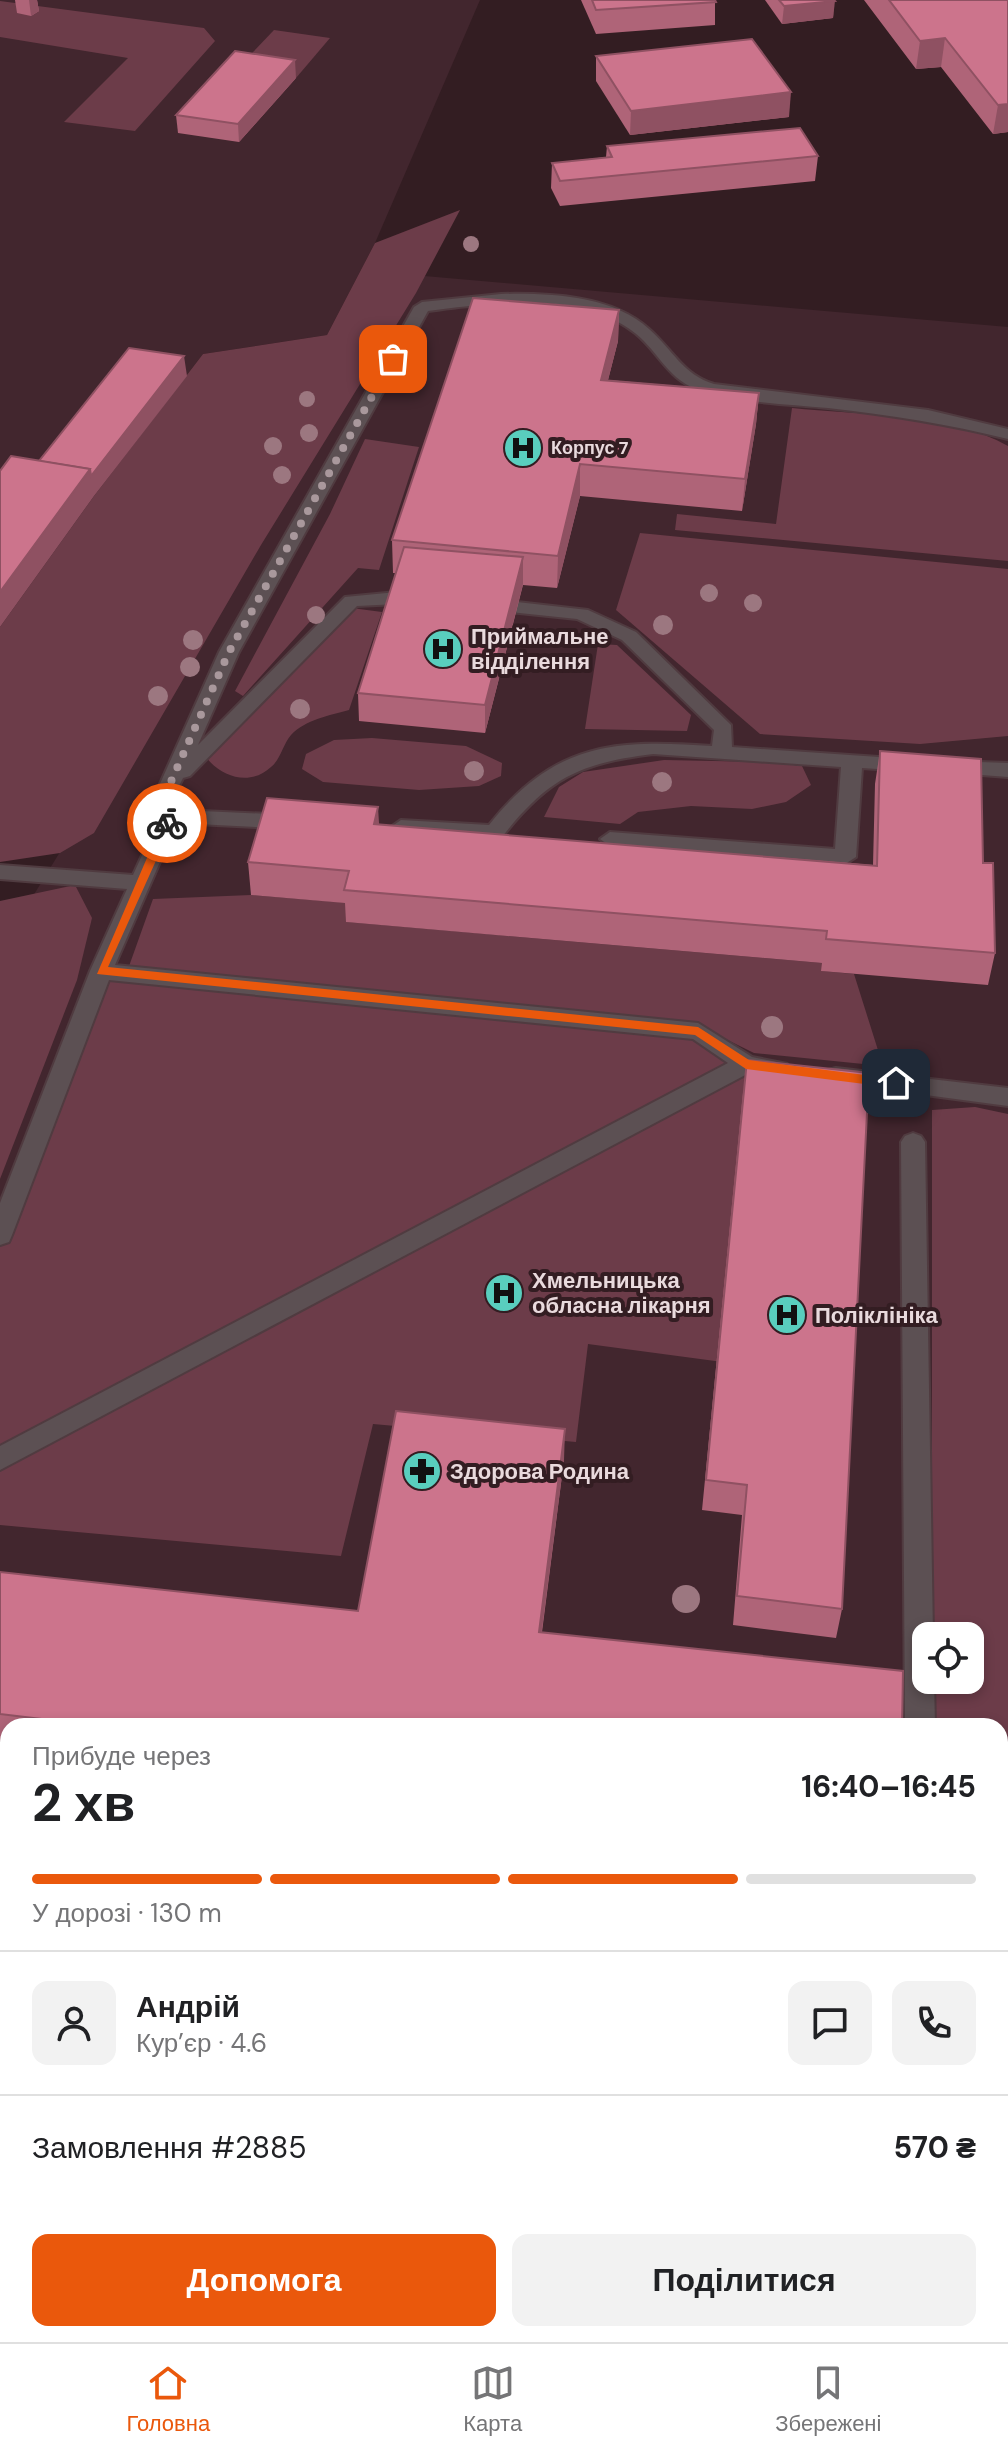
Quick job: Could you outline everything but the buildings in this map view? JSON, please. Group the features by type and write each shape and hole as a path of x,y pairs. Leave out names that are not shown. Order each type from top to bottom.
{"lane":[{"path":"0,1235 101,971 170,816 169,786 229,652 422,307 518,298 570,303 632,323 646,334 673,370 696,384 738,393 964,420 1008,434"},
{"path":"169,786 352,601 397,598"},
{"path":"517,608 581,614 629,636 724,729 721,752"},
{"path":"387,827 495,832 522,794 559,767 622,751 653,748 1008,770"},
{"path":"610,839 845,857 852,762"},
{"path":"170,816 310,823"},
{"path":"0,872 142,883"},
{"path":"101,971 698,1031 746,1064 1008,1097"},
{"path":"0,1459 746,1064"},
{"path":"913,1142 920,1718"}],"shaded area":[{"path":"0,0 480,0 375,243 327,335 203,354 94,496 0,627"},
{"path":"0,1 204,28 215,41 135,131 64,122 128,58 0,37"},
{"path":"274,30 330,38 296,78 237,69"},
{"path":"460,210 416,293 261,545 94,833 60,853 0,862 0,627 94,496 203,354 327,335 375,243"},
{"name":"Хмельницька обласна лікарня","path":"413,275 1008,327 1008,1718 0,1718 0,950"},
{"path":"792,408 932,421 985,435 1008,446 1008,561 675,530 677,514 776,524"},
{"path":"365,439 419,447 379,570 358,568 243,696 235,691 330,514"},
{"path":"640,533 1008,569 1008,736 920,744 760,734 616,610"},
{"path":"344,607 382,612 349,710 303,725 288,739 274,764 253,777 234,776 216,767 202,751"},
{"path":"598,644 617,645 691,715 687,731 585,729"},
{"path":"372,738 466,746 502,763 501,776 479,786 419,790 323,782 302,769 306,754 334,740"},
{"path":"664,760 769,762 802,766 811,785 786,802 752,809 691,806 638,812 620,824 544,817 559,787 583,772"},
{"path":"75,885 92,918 77,980 0,1179 0,901"},
{"path":"251,895 351,903 347,922 822,963 822,971 854,974 883,1066 754,1053 693,1023 128,969 153,899"},
{"path":"101,971 698,1031 745,1064 745,1365 588,1344 576,1442 373,1424 341,1556 0,1525 0,1235"},
{"path":"975,1107 1008,1114 1008,1718 933,1718 932,1694 984,1694 984,1622 932,1622 932,1110"}],"way so far":[{"path":"167,823 170,816 169,786 229,652 393,359"}],"place":[{"name":"Корпус 7","path":"523,448"},
{"name":"Приймальне відділення","path":"443,649"},
{"name":"Хмельницька обласна лікарня","path":"504,1293"},
{"name":"Поліклініка","path":"787,1315"},
{"name":"Здорова Родина","path":"422,1471"}],"route":[{"path":"167,823 101,971 226,986 698,1031 746,1064 896,1083"}]}
